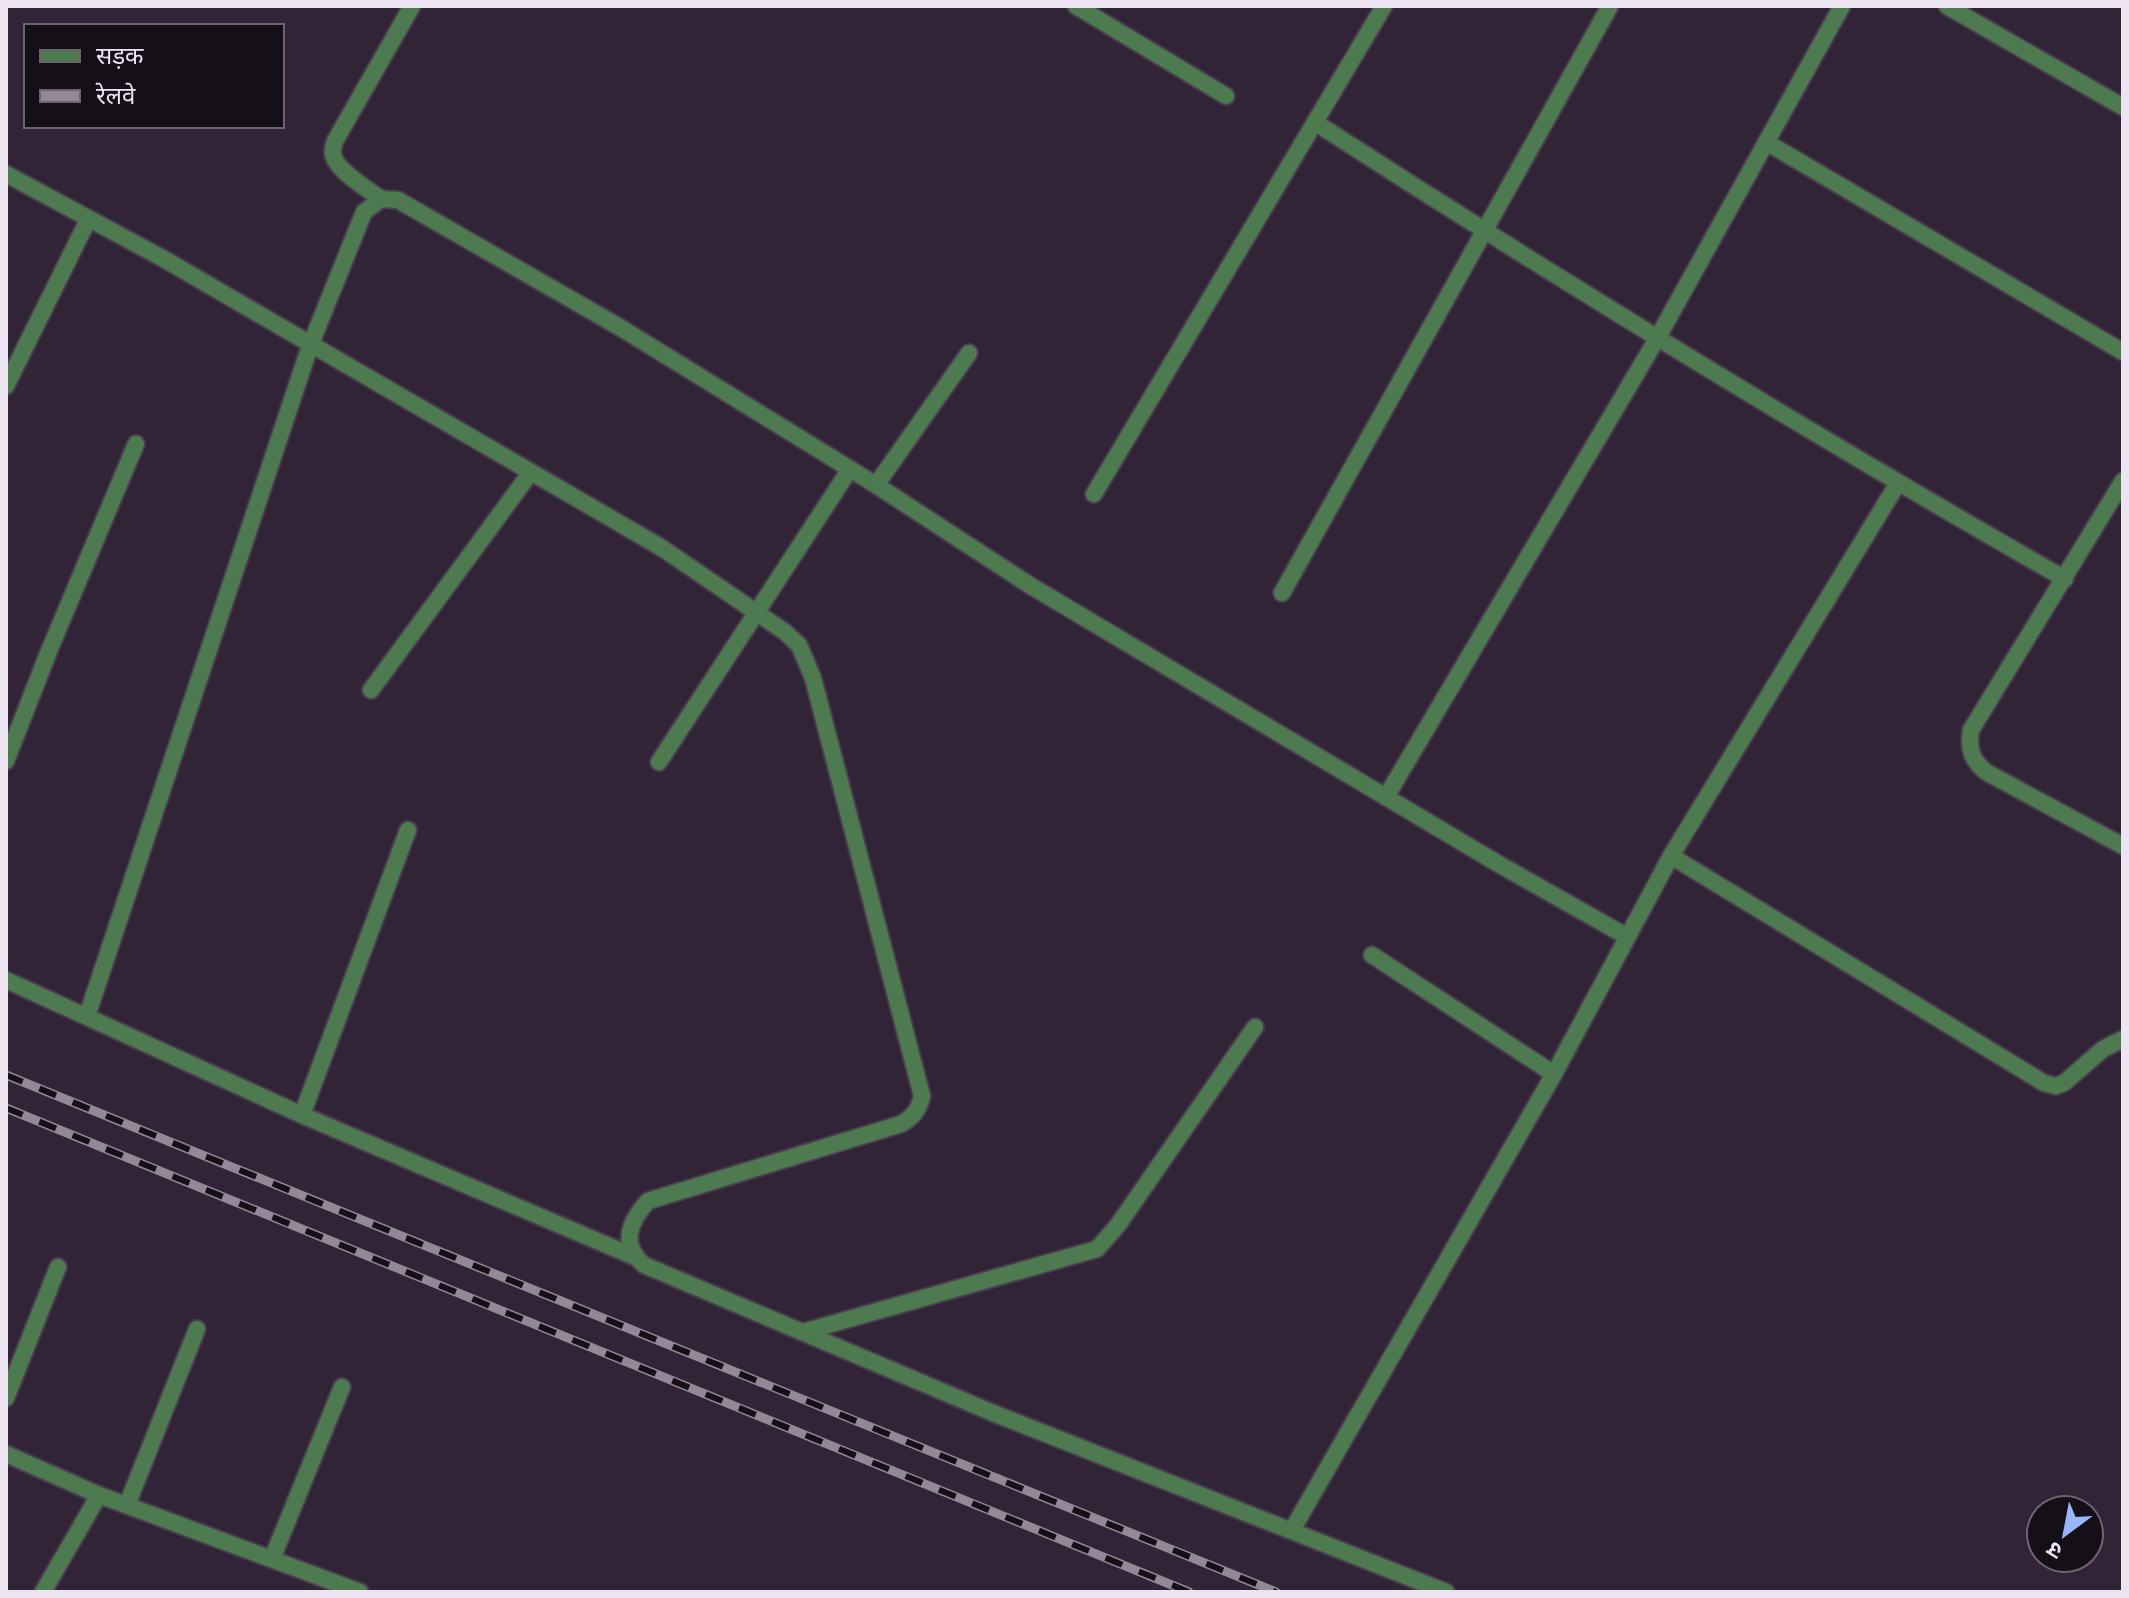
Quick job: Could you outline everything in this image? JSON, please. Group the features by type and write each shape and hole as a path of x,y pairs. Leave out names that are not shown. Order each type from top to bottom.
{"street":[{"path":"412,6 335,141 333,154 348,175 381,199 398,200 621,328 876,485 1031,586 1626,936"},
{"path":"1076,6 1226,96"},
{"path":"1094,494 1384,6"},
{"path":"1282,593 1610,6"},
{"path":"1386,797 1658,337 1842,6"},
{"path":"1947,6 2123,107"},
{"path":"1316,123 1485,232 1898,483 2065,579"},
{"path":"1766,142 2123,352"},
{"path":"6,174 164,259 662,548 799,645 808,660 922,1096 920,1107 901,1124 648,1201 635,1216 630,1234 629,1245 635,1257"},
{"path":"87,1016 310,346 364,212 381,199"},
{"path":"6,386 88,220"},
{"path":"876,485 969,353"},
{"path":"6,761 136,444"},
{"path":"659,762 850,469"},
{"path":"371,690 531,472"},
{"path":"2123,481 1971,730 1968,746 1974,761 1986,772 2123,846"},
{"path":"1292,1530 1554,1074 1671,856 1898,483"},
{"path":"302,1115 408,830"},
{"path":"1671,856 2044,1083 2056,1086 2064,1083 2103,1049 2123,1039"},
{"path":"1372,955 1554,1074"},
{"path":"6,980 302,1115 635,1257 644,1265 993,1413 1446,1592"},
{"path":"803,1332 1097,1249 1118,1225 1255,1027"},
{"path":"6,1398 58,1267"},
{"path":"127,1505 197,1329"},
{"path":"272,1559 342,1387"},
{"path":"6,1454 99,1495 360,1592"},
{"path":"43,1592 99,1495"}],"railway":[{"path":"6,1075 1276,1592"},
{"path":"6,1108 1189,1592"}]}
